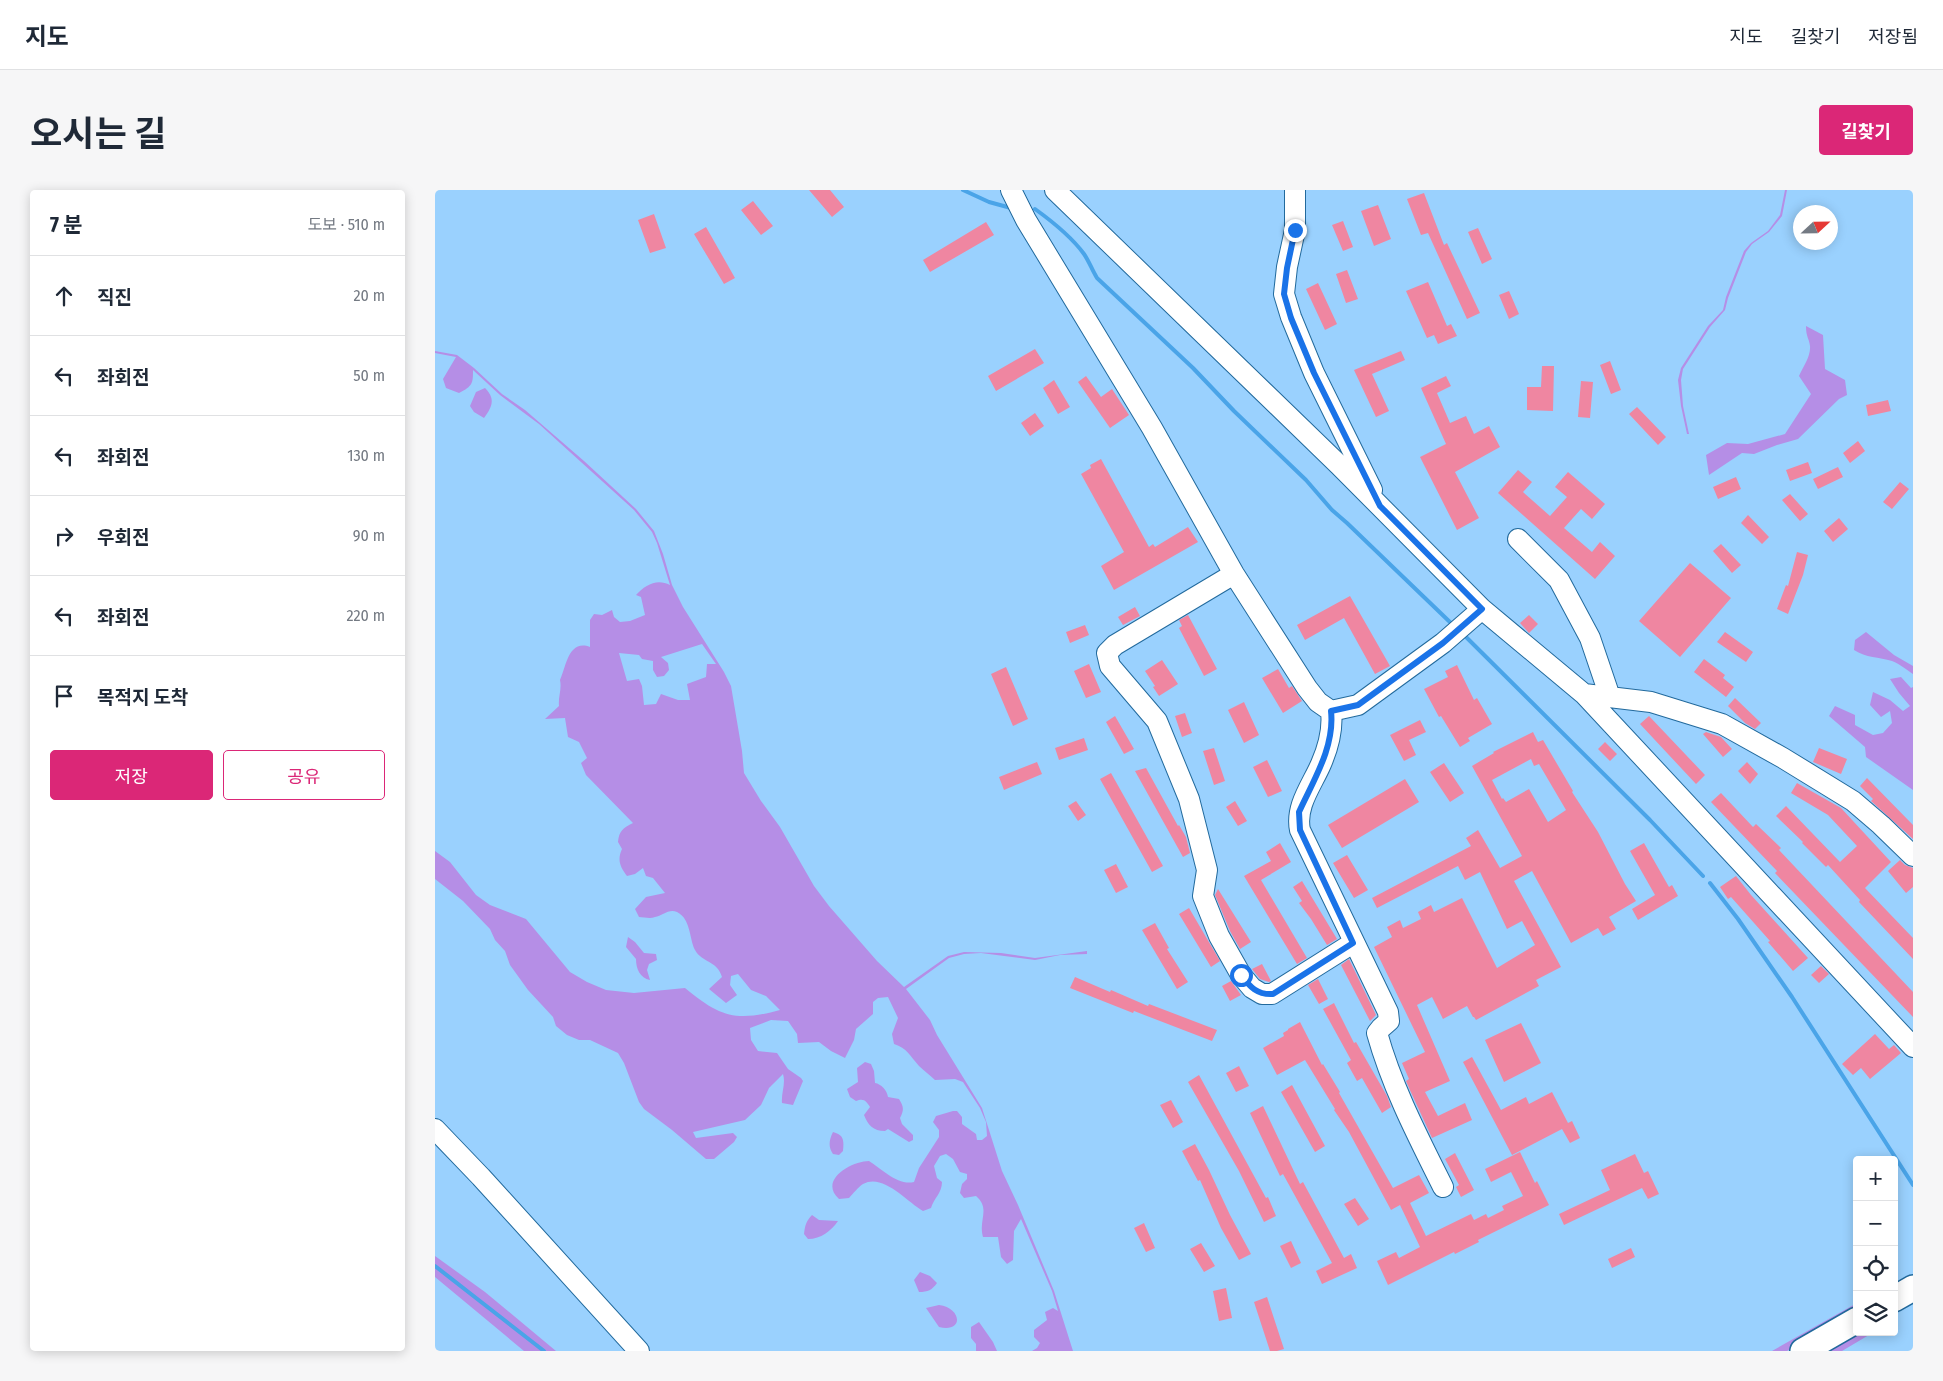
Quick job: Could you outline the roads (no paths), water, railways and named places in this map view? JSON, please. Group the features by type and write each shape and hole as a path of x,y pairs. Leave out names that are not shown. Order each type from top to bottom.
{"main road":[{"path":"1898,1296 1913,1288"},
{"path":"1803,1351 1853,1322"}],"street":[{"path":"1011,190 1026,220 1152,428 1234,574 1307,688 1318,702 1331,711 1358,705 1443,643 1482,609"},
{"path":"1055,190 1380,506 1482,609 1584,694 1913,1047"},
{"path":"1295,190 1295,230 1284,294 1291,318 1314,373 1380,506"},
{"path":"1518,539 1559,580 1590,638 1610,697"},
{"path":"1234,574 1115,645 1107,654 1110,666 1157,722 1189,799 1198,829 1207,870 1203,896 1219,936 1241,975 1252,988 1262,994 1273,994 1353,943"},
{"path":"1584,694 1651,702 1722,724 1783,758 1853,801 1881,824 1913,856"},
{"path":"1331,711 1332,722 1322,762 1299,812 1300,830 1388,1012 1389,1021 1377,1033 1381,1047 1404,1109 1443,1187"},
{"path":"435,1129 639,1351"}],"waterway":[{"path":"963,190 989,202 1011,208"},
{"path":"1035,209 1055,224 1079,247 1097,278 1193,368 1234,411 1306,480 1332,510 1453,625"},
{"path":"1464,635 1650,820 1703,876"},
{"path":"1710,883 1738,919 1792,997 1913,1185"},
{"path":"435,1266 544,1351"}]}
